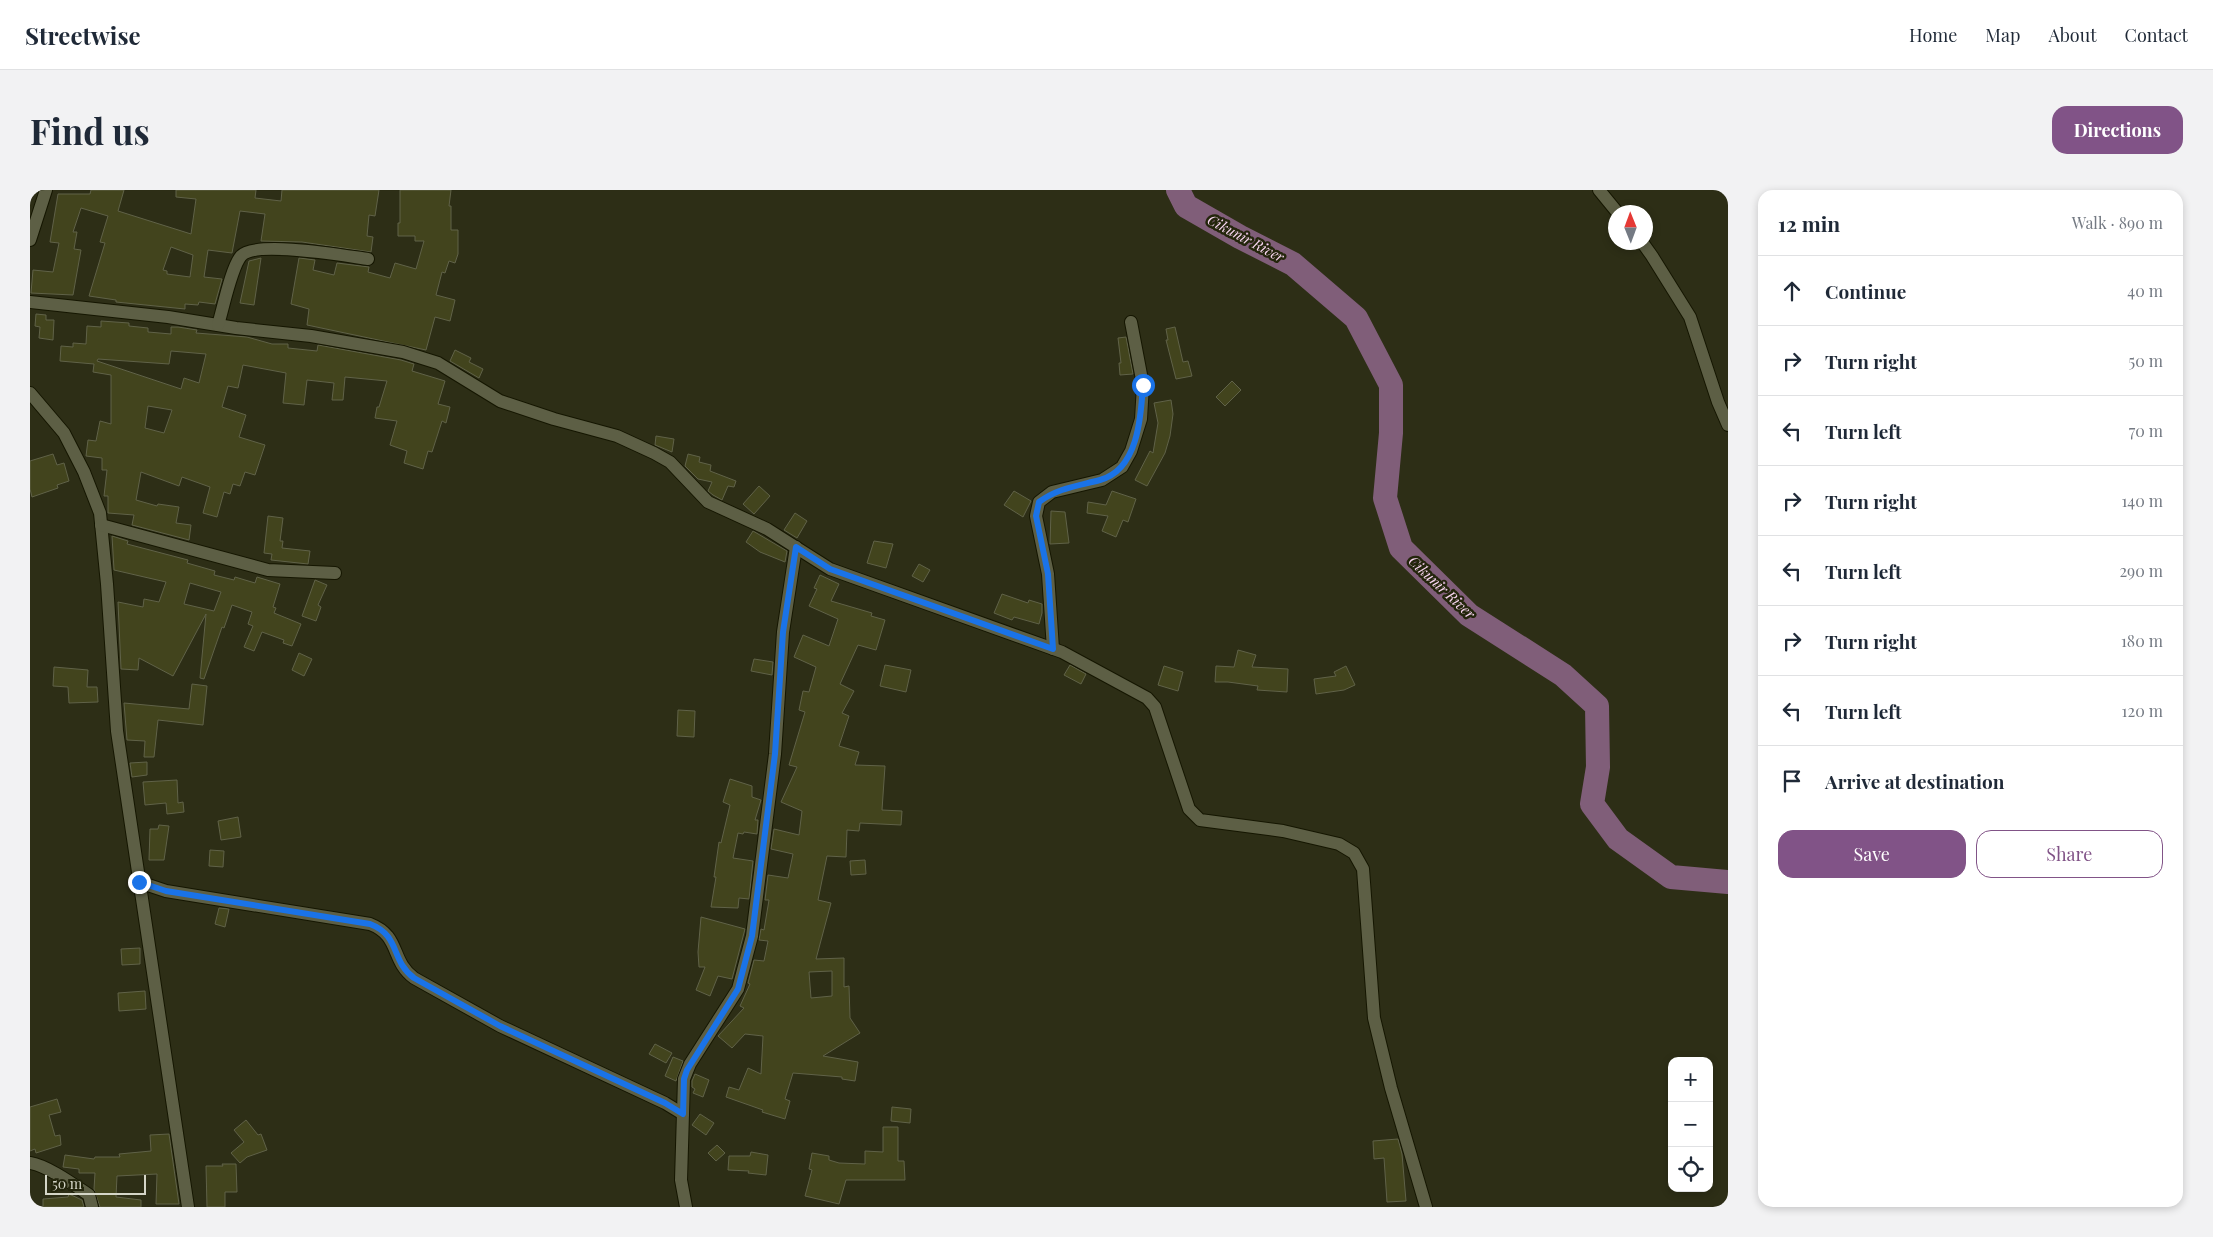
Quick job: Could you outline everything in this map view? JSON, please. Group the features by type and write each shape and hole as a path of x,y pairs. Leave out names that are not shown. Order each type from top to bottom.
{"street":[{"path":"30,240 46,190"},
{"path":"1599,190 1611,205"},
{"path":"218,325 235,268 243,254 249,251 276,248 368,259"},
{"path":"1648,250 1690,317 1718,402 1728,424"},
{"path":"30,302 168,317 311,336 393,350 438,364 500,401 554,419 616,436 654,453 670,462 708,502 767,529 830,569 1053,649 1147,698 1155,708 1189,809 1200,820 1292,834 1339,844 1354,853 1363,869 1374,1018 1391,1088 1426,1207"},
{"path":"1053,649 1048,574 1036,516 1039,502 1052,492 1102,480 1122,467 1131,451 1141,419 1143,385 1131,322"},
{"path":"30,393 64,433 84,472 100,513 117,731 188,1207"},
{"path":"101,525 268,570 335,573"},
{"path":"686,1207 681,1180 684,1079 687,1070 738,989 752,936 775,754 783,632 796,547"},
{"path":"139,882 166,891 370,924 382,929 391,938 406,972 414,978 500,1026 665,1103 683,1114"},
{"path":"30,1163 44,1168 80,1188 90,1196 92,1207"}],"building":[{"path":"91,190 124,190 118,211 191,234 196,199 176,197 176,190 256,190 255,198 281,201 282,190 379,190 375,216 369,215 367,236 373,237 371,252 302,242 261,241 265,214 240,211 232,253 208,250 204,277 222,279 215,304 199,302 198,305 185,304 185,309 116,302 116,300 89,296 105,243 100,242 108,216 81,208 73,232 77,232 74,249 81,250 73,295 31,293 33,270 53,272 59,243 50,242 58,194 90,194","holes":["171,247 193,255 190,277 167,274 167,271 163,270"]},
{"path":"400,190 451,190 449,206 451,206 451,230 458,230 458,254 455,263 449,261 445,273 442,272 436,295 455,300 450,321 435,317 426,350 307,325 309,309 291,304 299,258 315,260 313,270 334,275 337,263 369,267 368,272 390,278 395,263 416,269 424,241 415,241 415,236 398,236"},
{"path":"261,258 254,305 240,303 249,261"},
{"path":"36,314 46,315 46,320 54,320 53,340 39,338 40,327 35,326"},
{"path":"101,321 129,323 129,326 148,328 148,332 171,334 171,327 178,327 197,330 196,333 247,337 272,344 288,344 288,348 317,351 318,345 401,360 414,364 412,371 445,381 438,404 450,407 446,423 442,421 432,452 428,451 423,469 404,463 407,451 390,445 397,421 375,418 387,381 345,377 343,400 332,400 334,383 307,380 304,405 283,403 286,373 243,365 238,388 228,386 222,407 246,415 239,437 265,445 255,475 245,472 240,486 233,484 230,494 224,492 217,517 203,513 210,487 182,477 179,486 141,472 136,500 157,506 158,504 179,507 176,523 191,525 189,540 132,525 134,515 108,513 108,496 104,496 107,470 102,470 102,458 86,456 88,440 96,441 100,421 111,424 111,375 93,372 94,364 60,361 61,346 73,347 73,343 86,344 87,326 101,327","holes":["171,351 206,354 199,383 184,378 181,389 97,361 98,359 169,364","148,406 172,410 164,433 145,428"]},
{"path":"1175,327 1183,362 1188,361 1192,376 1176,379 1166,340 1168,340 1166,329"},
{"path":"1126,337 1133,374 1120,375 1119,363 1121,363 1118,338"},
{"path":"455,350 471,358 469,362 483,369 479,378 450,361"},
{"path":"1232,381 1241,390 1225,406 1216,397"},
{"path":"1171,400 1173,414 1170,436 1165,453 1147,486 1135,480 1150,451 1153,453 1158,423 1154,403"},
{"path":"656,436 674,439 672,452 655,445"},
{"path":"53,454 57,465 64,463 69,481 57,485 58,488 32,497 30,489 30,461"},
{"path":"688,454 700,457 699,462 711,465 710,471 736,481 734,487 728,486 722,500 708,491 712,482 698,479 685,466"},
{"path":"759,486 770,496 754,514 743,504"},
{"path":"1014,491 1031,501 1023,517 1004,505"},
{"path":"1112,491 1136,499 1128,522 1123,520 1116,537 1102,531 1108,516 1087,513 1088,502 1106,505"},
{"path":"1051,511 1065,512 1069,543 1050,544"},
{"path":"795,513 807,521 797,538 784,530"},
{"path":"268,516 283,518 280,541 283,541 282,548 310,551 308,564 271,560 272,554 264,553"},
{"path":"753,531 787,551 785,562 760,552 746,542"},
{"path":"112,536 128,541 127,544 188,560 187,563 215,571 214,575 234,580 235,577 255,583 257,577 280,584 273,607 276,608 274,613 301,624 292,646 283,643 284,640 262,632 254,651 244,647 253,626 248,624 252,612 232,605 224,628 222,627 204,679 200,678 206,614 173,676 139,658 138,670 121,669 118,602 143,607 144,599 159,602 166,582 114,570","holes":["190,583 221,592 214,611 184,604"]},
{"path":"874,541 893,544 886,568 867,563"},
{"path":"919,564 930,570 923,582 912,576"},
{"path":"820,575 839,584 831,601 872,613 871,616 885,620 876,650 858,645 840,684 854,691 842,713 849,716 839,746 859,752 855,765 885,766 882,810 902,811 901,825 860,823 859,831 847,830 846,857 827,856 818,900 831,903 816,959 844,958 844,987 849,986 850,1018 860,1033 823,1056 858,1062 855,1081 842,1079 842,1077 793,1073 785,1099 790,1101 785,1119 726,1097 729,1087 739,1090 748,1068 761,1074 763,1036 745,1034 732,1048 718,1036 744,1008 740,1006 750,984 748,983 754,960 764,961 768,941 759,940 761,929 764,930 769,900 765,900 768,875 788,878 793,854 771,849 774,829 799,835 802,811 781,802 797,767 789,765 805,712 799,710 803,691 809,692 816,667 794,657 803,635 829,646 838,619 809,606 817,589 814,588","holes":["832,971 832,996 811,998 809,972"]},
{"path":"315,580 327,585 318,605 321,607 316,621 302,616"},
{"path":"1002,594 1028,603 1029,600 1042,604 1039,624 1014,617 1012,620 994,613"},
{"path":"1238,650 1256,655 1252,667 1288,669 1287,692 1257,690 1258,686 1215,682 1216,666 1234,667"},
{"path":"299,653 312,659 304,676 292,670"},
{"path":"754,659 773,662 772,675 751,671"},
{"path":"885,665 911,670 906,692 880,686"},
{"path":"1070,665 1086,674 1081,684 1064,675"},
{"path":"1164,666 1183,672 1178,691 1158,685"},
{"path":"1346,666 1355,685 1344,690 1316,694 1314,679 1336,676 1334,672"},
{"path":"54,667 88,670 87,687 97,687 98,702 69,703 68,687 53,686"},
{"path":"192,684 207,686 203,725 158,720 154,757 144,757 145,741 127,740 124,703 189,709"},
{"path":"678,710 695,711 694,737 677,736"},
{"path":"147,762 147,775 132,777 130,763"},
{"path":"730,779 752,786 752,797 761,800 755,820 758,820 757,834 738,833 733,858 753,861 749,899 739,898 738,908 711,907 719,842 721,843 730,805 723,802"},
{"path":"177,780 178,803 183,802 184,812 167,814 166,803 145,805 143,782"},
{"path":"238,817 241,837 221,840 218,821"},
{"path":"159,825 169,826 164,860 149,860 150,829 158,829"},
{"path":"210,850 224,851 223,867 209,866"},
{"path":"865,860 866,874 851,875 850,861"},
{"path":"219,908 229,909 225,927 215,924"},
{"path":"701,917 745,929 732,979 718,976 710,996 696,990 705,967 699,967 698,952"},
{"path":"140,948 140,964 122,965 121,949"},
{"path":"145,991 146,1009 119,1011 118,993"},
{"path":"655,1044 672,1053 666,1063 649,1054"},
{"path":"673,1057 683,1061 676,1081 665,1076"},
{"path":"695,1074 709,1080 703,1097 693,1093 695,1089 692,1087 692,1081"},
{"path":"57,1099 61,1112 49,1115 55,1136 60,1135 61,1145 36,1153 35,1149 30,1151 30,1107"},
{"path":"892,1107 911,1109 910,1123 891,1121"},
{"path":"700,1114 714,1123 706,1135 692,1125"},
{"path":"246,1120 258,1135 261,1134 267,1150 247,1157 240,1163 231,1153 244,1142 234,1130"},
{"path":"883,1127 898,1127 898,1161 904,1161 905,1180 846,1180 839,1204 805,1196 812,1170 809,1169 812,1153 829,1156 829,1160 839,1163 865,1164 865,1151 883,1152"},
{"path":"169,1134 179,1204 156,1204 157,1174 117,1176 116,1197 141,1200 141,1207 100,1207 94,1189 95,1173 79,1173 79,1169 63,1167 65,1155 94,1159 95,1157 120,1157 119,1154 151,1151 150,1135"},
{"path":"1398,1139 1402,1154 1406,1201 1387,1202 1384,1158 1374,1159 1373,1141"},
{"path":"717,1145 725,1153 716,1161 708,1153"},
{"path":"751,1152 768,1155 766,1175 748,1173 749,1171 728,1170 729,1156 750,1156"},
{"path":"222,1164 236,1164 237,1192 225,1192 225,1207 207,1207 206,1166 223,1166"},
{"path":"69,1194 82,1200 84,1207 43,1207 43,1199 68,1197"}],"waterway":[{"name":"Cikunir River","path":"1178,190 1186,206 1240,237 1293,264 1356,318 1391,385 1391,433 1385,498 1401,548 1469,615 1563,675 1597,706 1598,767 1592,804 1618,839 1671,877 1728,882"}],"route":[{"path":"139,882 166,891 370,924 382,929 391,938 400,963 406,972 414,978 500,1026 665,1103 683,1114 684,1079 687,1070 738,989 752,936 775,754 785,613 796,547 830,569 1053,649 1048,574 1036,516 1039,502 1052,492 1102,480 1122,467 1131,451 1141,419 1143,385"}]}
